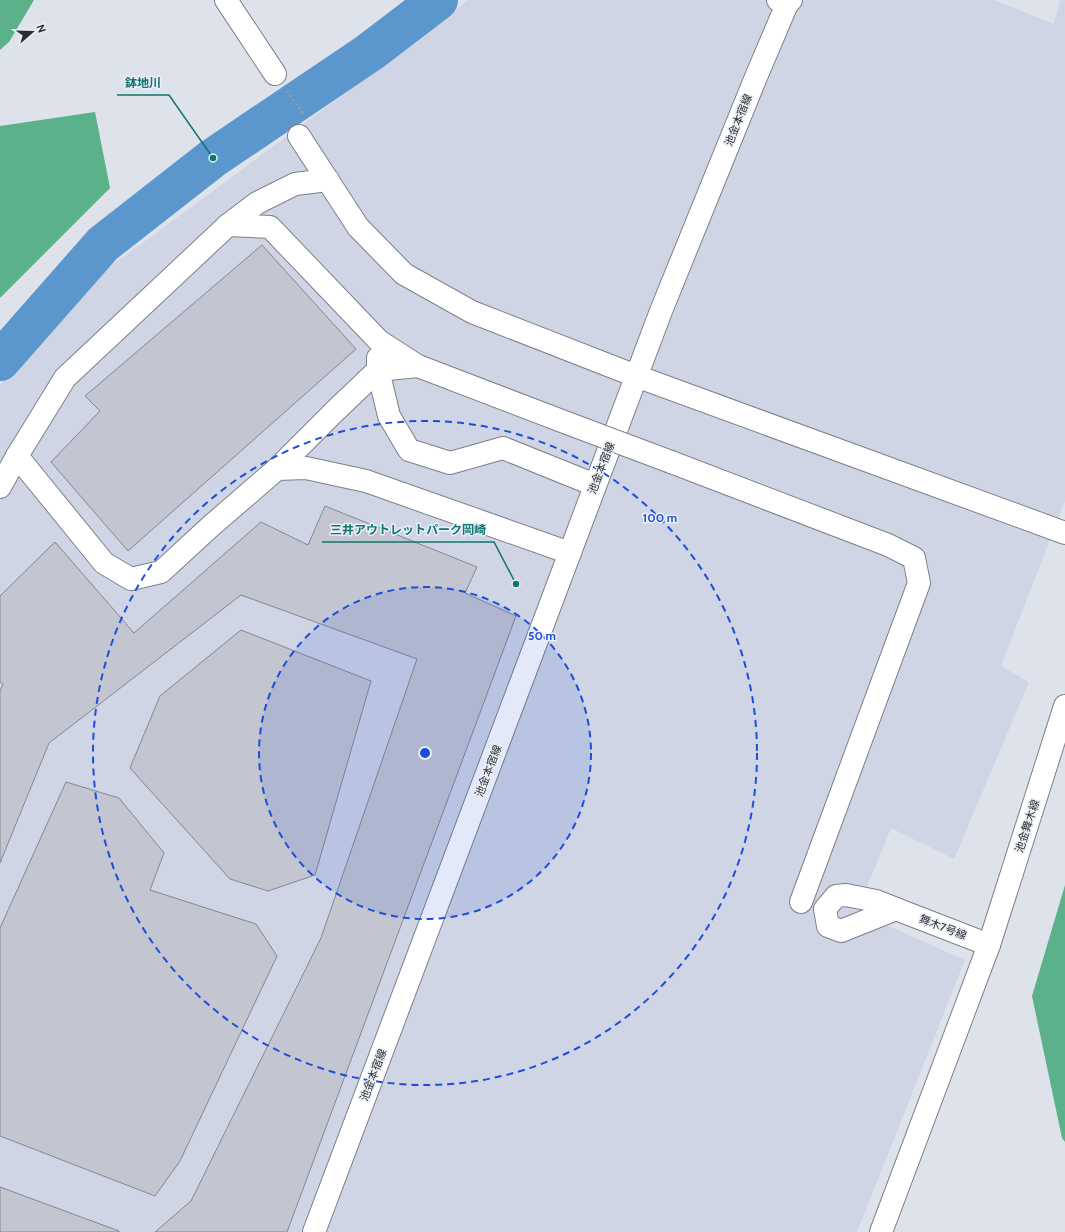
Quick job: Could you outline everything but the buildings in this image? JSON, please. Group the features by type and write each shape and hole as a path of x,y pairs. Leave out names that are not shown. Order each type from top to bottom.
{"street":[{"path":"226,0 275,74"},
{"name":"池金本宿線","path":"314,1232 636,376 786,1"},
{"path":"303,127 328,180 358,227 404,274 472,312 636,376 1065,533"},
{"path":"0,487 17,456 65,378 228,225 257,203 295,184 328,180"},
{"path":"228,225 270,227 378,341 418,366 888,545 914,558 920,583 801,902"},
{"path":"378,341 378,370 389,416 409,450 450,463 503,448 595,485"},
{"path":"17,456 104,563 131,579 161,572 277,469 378,370 418,366"},
{"path":"277,469 306,468 366,480 570,552"},
{"name":"池金舞木線","path":"881,1232 989,945 1065,706"},
{"name":"舞木7号線","path":"896,909 989,945"}],"path":[{"path":"275,74 303,127"}],"shaded area":[{"path":"468,0 994,0 1054,24 1060,0 1065,0 1065,501 1001,666 1029,682 954,859 891,828 857,912 965,960 857,1232 0,1232 0,385 83,287 420,38"}],"green space":[{"path":"0,0 34,0 9,42 0,50"},
{"path":"95,112 110,188 0,298 0,126"},
{"path":"1065,885 1065,1142 1062,1138 1032,996"}],"waterway":[{"path":"0,361 103,244 213,158 370,52 438,0"}],"place":[{"name":"鉢地川","path":"213,158"},
{"name":"三井アウトレットパーク岡崎","path":"516,584"}]}
